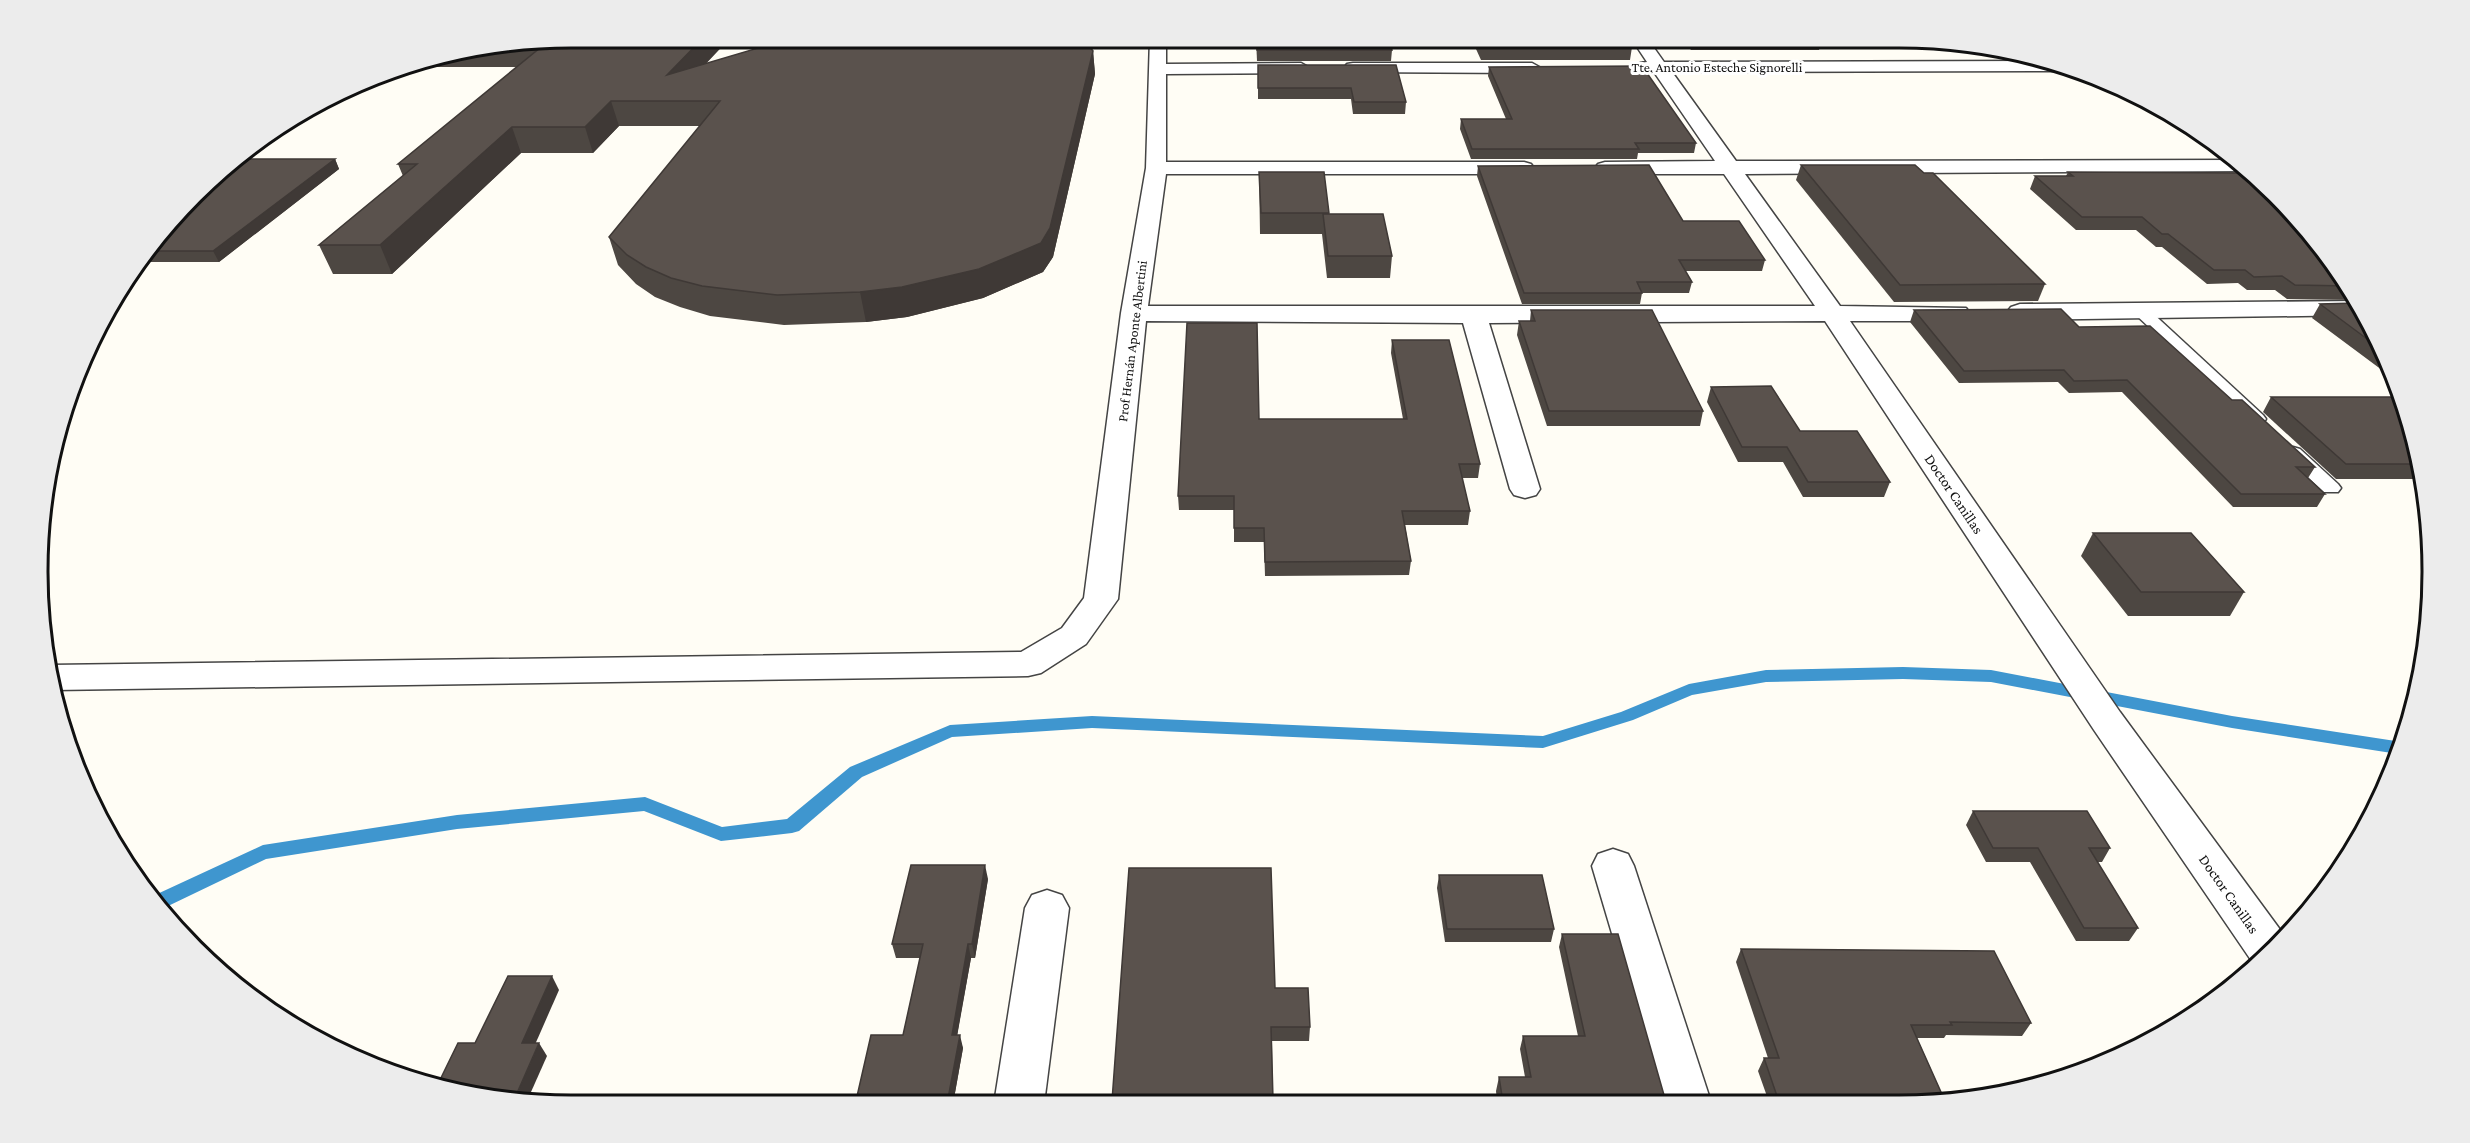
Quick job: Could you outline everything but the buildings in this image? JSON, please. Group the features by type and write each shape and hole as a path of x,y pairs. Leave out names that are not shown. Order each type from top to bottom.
{"street":[{"name":"Prof Hernán Aponte Albertini","path":"59,678 1028,664 1074,636 1101,599 1134,313 1156,168 1157,48"},
{"name":"Doctor Canillas","path":"1647,48 1833,314 2107,721 2266,945"},
{"name":"Tte. Antonio Esteche Signorelli","path":"1626,67 2034,66"},
{"path":"1156,69 1544,68"},
{"path":"1588,168 2229,166"},
{"path":"1156,168 1540,168"},
{"path":"1134,313 1833,314 2351,308"},
{"path":"1474,315 1525,489"},
{"path":"1613,866 1685,1095"},
{"path":"1020,1095 1047,908"}],"lane":[{"path":"2141,311 2331,488"}],"waterway":[{"path":"164,900 263,852 457,822 645,804 721,834 792,826 856,772 950,731 1092,722 1543,742 1627,716 1689,690 1766,676 1903,673 1991,676 2232,722 2391,747"}]}
